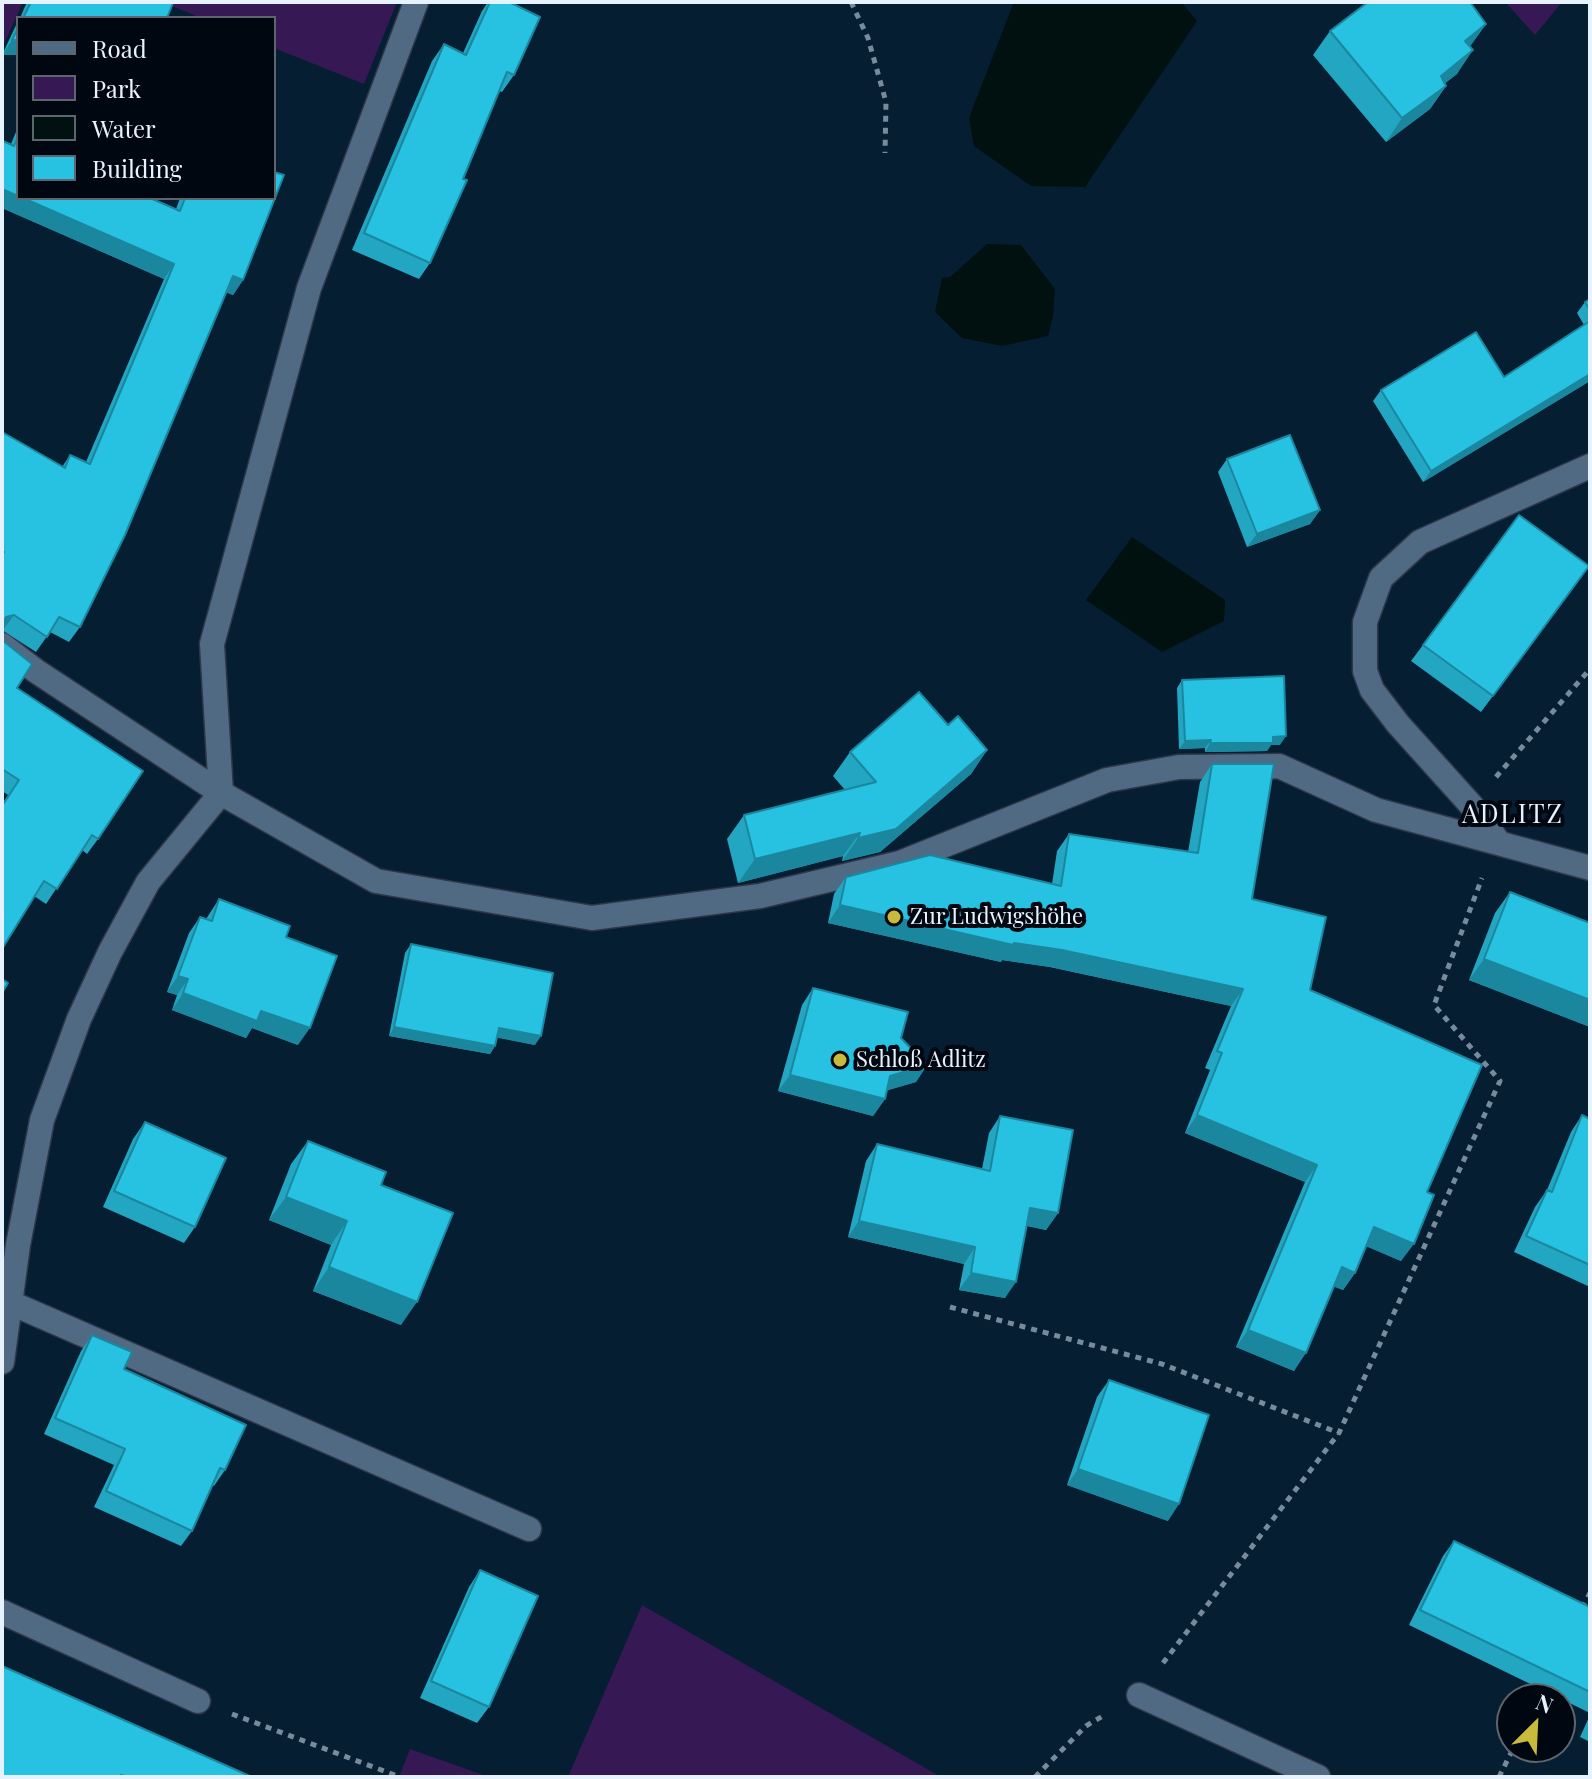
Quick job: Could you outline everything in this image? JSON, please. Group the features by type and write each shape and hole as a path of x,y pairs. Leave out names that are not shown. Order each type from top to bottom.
{"street":[{"path":"2,1362 18,1245 42,1120 79,1019 110,952 148,882 221,793 212,644 309,288 416,2"},
{"path":"1497,840 1471,805 1398,724 1372,690 1365,671 1365,622 1381,578 1420,542 1590,466"},
{"path":"2,645 36,671 221,793 376,881 592,918 760,896 900,863 1107,780 1179,767 1279,766 1376,810 1497,840 1590,868"},
{"path":"11,1303 529,1529"},
{"path":"2,1612 198,1701"},
{"path":"1139,1695 1318,1777"}],"path":[{"path":"851,2 868,38 886,102 885,153"},
{"path":"1471,805 1590,669"},
{"path":"1035,1777 1086,1726 1139,1695 1339,1433 1500,1081 1434,1005 1497,840"},
{"path":"950,1307 1162,1364 1339,1433"},
{"path":"1577,1619 1590,1593"},
{"path":"1546,1683 1551,1672"},
{"path":"198,1701 400,1777"}],"green space":[{"path":"2,2 23,2 16,16 2,48"},
{"path":"162,2 397,2 364,84 276,49 276,16 196,16"},
{"path":"1505,2 1562,2 1535,35"},
{"path":"642,1605 941,1777 568,1777"},
{"path":"410,1749 489,1777 399,1777"}],"water":[{"path":"1014,2 1181,2 1197,21 1085,187 1031,186 974,146 969,118"},
{"path":"987,244 1021,245 1055,289 1048,336 1002,346 962,338 935,312 942,278 950,277"},
{"path":"1132,537 1225,600 1224,621 1162,652 1086,600"}],"building":[{"path":"31,2 173,3 168,16 24,16"},
{"path":"490,2 509,2 540,17 514,75 507,72 463,179 467,180 430,263 364,233 444,44 466,55"},
{"path":"1368,2 1470,2 1486,24 1465,41 1473,50 1441,76 1446,86 1402,118 1330,31"},
{"path":"16,141 16,195 2,189 2,143 14,146"},
{"path":"276,173 284,175 276,195"},
{"path":"28,200 155,200 180,211 184,200 274,200 243,280 233,276 125,535 80,627 59,617 47,637 14,615 2,622 2,432 65,468 70,455 90,464 174,264"},
{"path":"1590,321 1590,374 1431,471 1381,390 1476,332 1504,377"},
{"path":"1290,435 1320,510 1257,534 1227,459"},
{"path":"1519,515 1589,566 1493,696 1423,645"},
{"path":"2,640 32,664 17,688 143,771 98,839 92,835 57,889 44,881 2,949 2,806 19,780 2,769"},
{"path":"1284,676 1286,736 1273,737 1273,743 1185,741 1182,680"},
{"path":"919,692 948,725 958,716 987,750 896,829 858,838 860,833 755,859 744,815 876,782 850,752"},
{"path":"1212,764 1274,764 1252,899 1326,917 1310,990 1482,1065 1427,1192 1434,1195 1414,1244 1374,1227 1355,1273 1342,1267 1306,1353 1248,1330 1317,1165 1197,1115 1222,1053 1217,1051 1243,989 1062,950 1013,945 840,905 846,877 930,855 1061,886 1069,834 1198,853"},
{"path":"1510,892 1590,923 1590,1000 1484,959"},
{"path":"219,899 290,926 286,937 337,956 310,1028 261,1011 257,1021 183,993 188,979 178,976 200,917 212,921"},
{"path":"411,944 553,973 541,1036 499,1028 495,1046 394,1027"},
{"path":"2,979 8,983 2,993"},
{"name":"Schloß Adlitz","path":"813,988 908,1012 901,1038 927,1065 890,1076 885,1099 790,1075"},
{"path":"1582,1115 1590,1119 1590,1265 1526,1236 1547,1190 1552,1192"},
{"path":"1000,1116 1073,1130 1058,1213 1030,1208 1016,1282 971,1273 975,1247 859,1221 877,1144 990,1171"},
{"path":"145,1122 226,1158 195,1227 114,1191"},
{"path":"308,1141 386,1172 381,1185 453,1213 417,1302 329,1267 347,1221 286,1197"},
{"path":"92,1335 132,1352 124,1369 246,1425 225,1470 220,1468 192,1531 106,1491 125,1449 55,1418"},
{"path":"1109,1380 1209,1415 1179,1504 1078,1469"},
{"path":"1454,1541 1590,1607 1590,1692 1576,1683 1420,1610"},
{"path":"480,1570 538,1596 489,1707 431,1681"},
{"path":"2,1666 252,1777 2,1777"}],"place":[{"name":"Zur Ludwigshöhe","path":"894,917"},
{"name":"Schloß Adlitz","path":"840,1060"}],"district":[{"name":"ADLITZ","path":"1513,815"}]}
